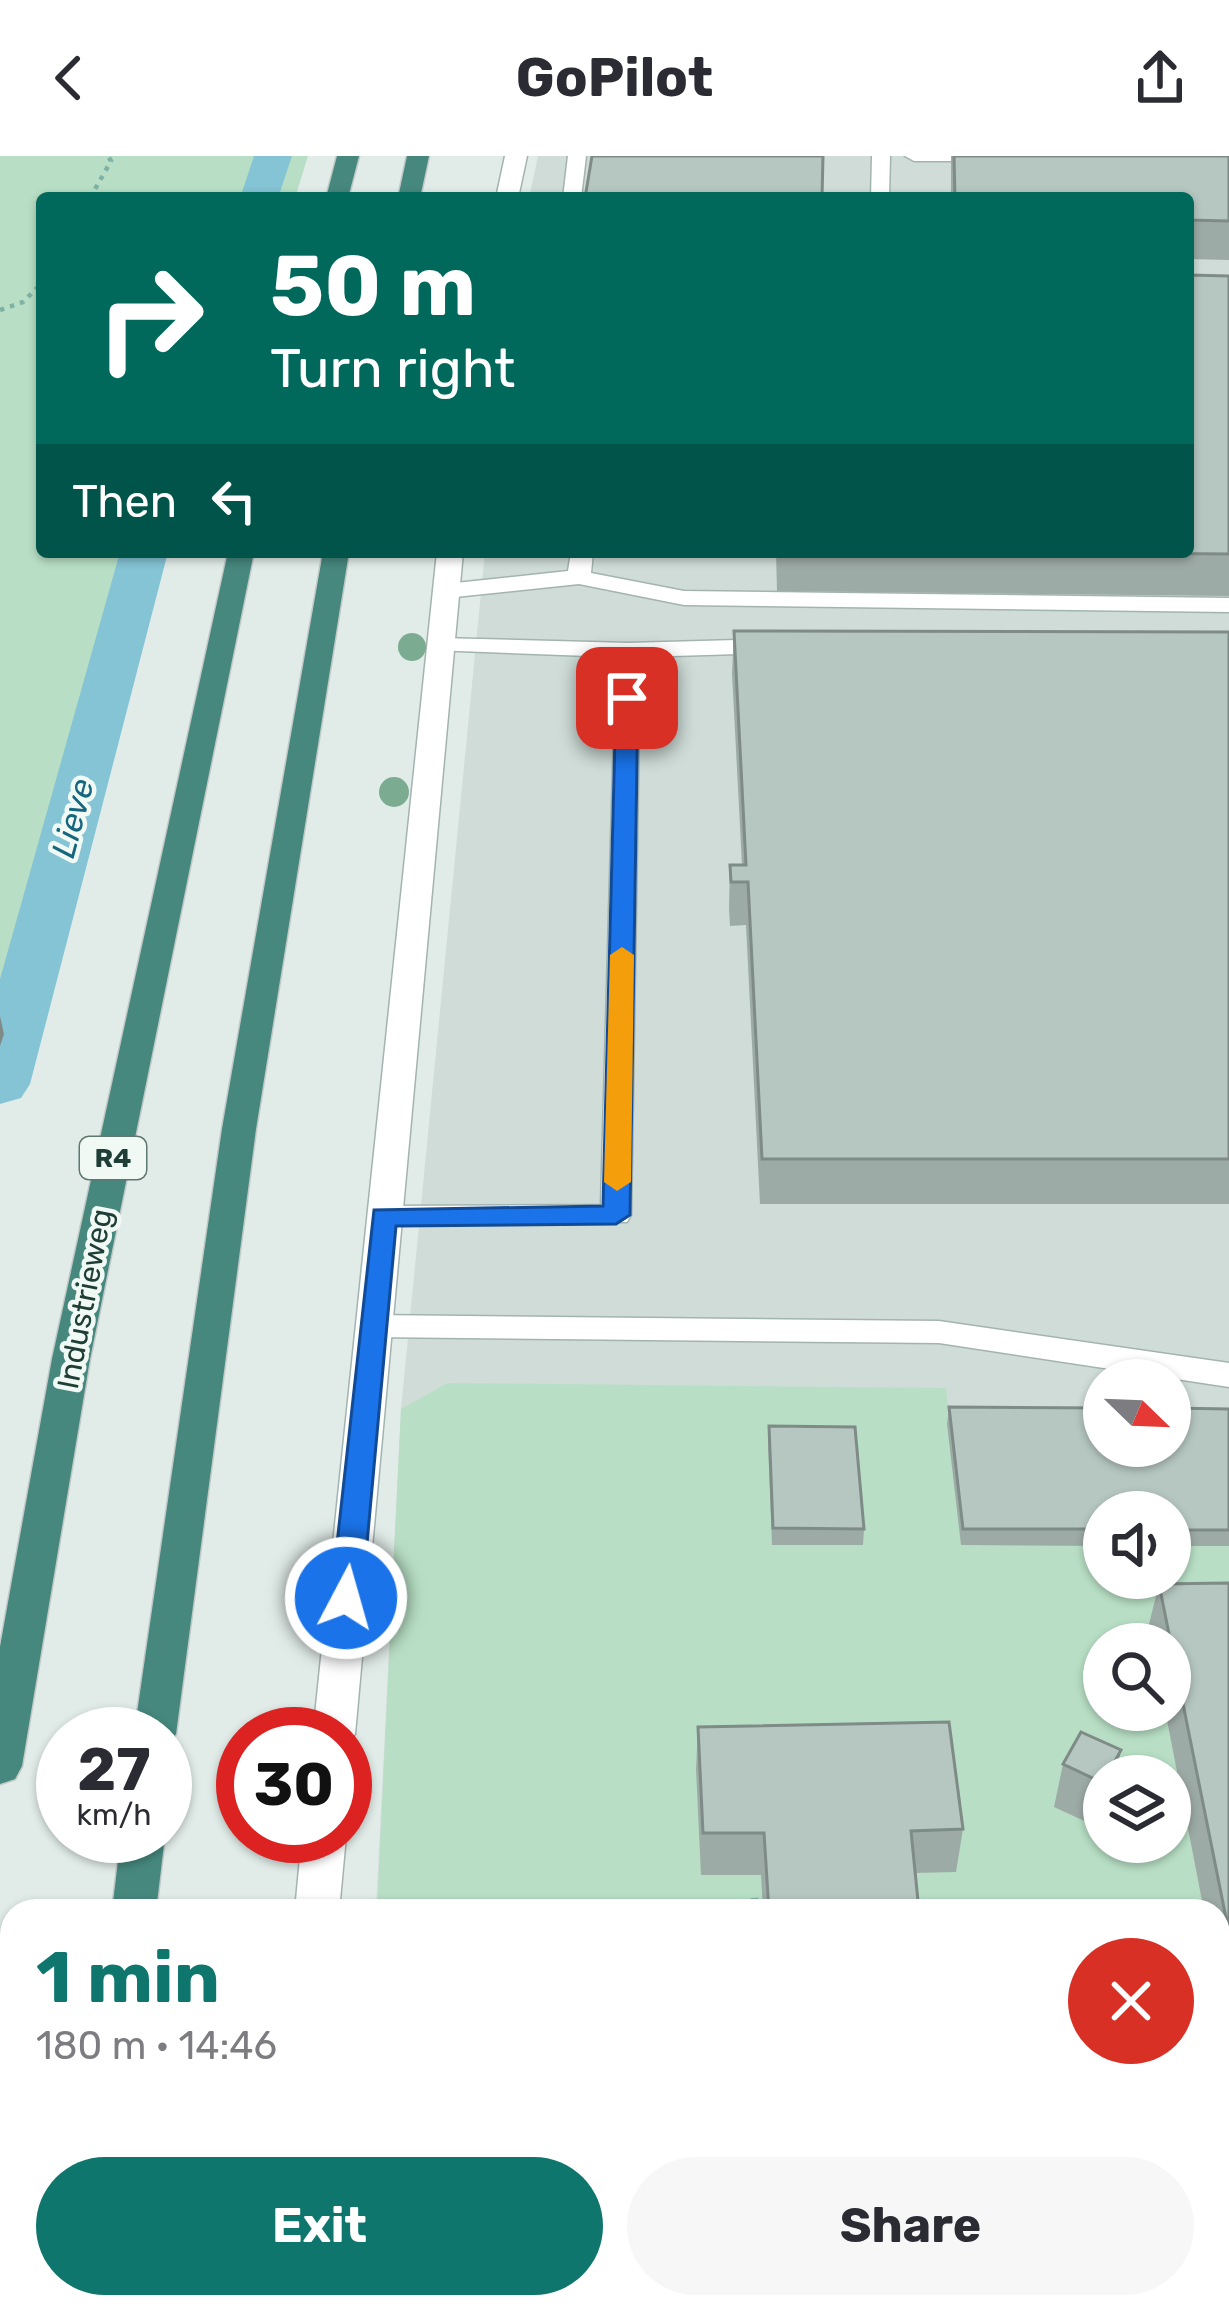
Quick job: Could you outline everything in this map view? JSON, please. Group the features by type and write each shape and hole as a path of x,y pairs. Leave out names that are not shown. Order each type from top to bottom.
{"highway":[{"path":"339,192 348,156"},
{"path":"410,192 418,156"},
{"name":"Industrieweg","path":"0,1766 71,1358 240,558"},
{"path":"159,1707 239,1130 335,558"},
{"path":"135,1899 140,1863"}],"street":[{"path":"508,192 516,156"},
{"path":"337,1707 449,558"},
{"path":"318,1899 321,1863"}],"lane":[{"path":"573,192 577,156"},
{"path":"880,192 881,156"},
{"path":"914,156 1017,157"},
{"path":"446,591 581,564 684,598 1229,605"},
{"path":"440,645 628,650 800,646"},
{"path":"383,1216 616,1215 628,650"},
{"path":"372,1327 939,1332 1229,1375"}],"path":[{"path":"93,192 111,161 108,156"},
{"path":"0,310 22,302 36,289"}],"shaded area":[{"path":"538,156 1229,156 1229,1899 377,1899 401,1409 484,558 1194,558 1194,192 530,192"}],"green space":[{"path":"0,156 308,156 297,192 36,192 36,558 125,558 0,1003"},
{"path":"448,1383 946,1388 961,1545 1083,1546 1083,1599 1191,1599 1191,1546 1229,1546 1229,1626 1083,1623 1083,1731 1169,1731 1174,1755 1083,1755 1083,1863 1191,1863 1191,1844 1202,1899 378,1899 401,1409"}],"building":[{"path":"592,156 823,156 822,192 586,192"},
{"path":"954,156 1229,156 1229,221 1194,220 1194,192 955,192"},
{"path":"1194,275 1229,276 1229,554 1194,554"},
{"path":"734,631 1229,632 1229,1159 762,1159 748,882 731,882 730,865 746,865"},
{"path":"949,1407 1083,1408 1083,1467 1191,1467 1191,1408 1229,1409 1229,1530 1191,1530 1191,1491 1083,1491 1083,1529 963,1529"},
{"path":"769,1426 855,1427 864,1529 773,1528"},
{"path":"1229,1583 1229,1899 1222,1899 1188,1731 1191,1623 1167,1623 1162,1599 1191,1599 1191,1584"},
{"path":"949,1722 963,1829 911,1831 918,1899 768,1899 764,1833 703,1833 698,1727"},
{"path":"1081,1732 1121,1750 1118,1755 1083,1755 1083,1774 1063,1764"}],"waterway":[{"name":"Lieve","path":"261,192 273,156"},
{"name":"Lieve","path":"0,1084 142,558"}],"slow traffic":[{"path":"617,1182 622,955"}],"route":[{"path":"346,1598 383,1216 616,1215 627,698"}]}
